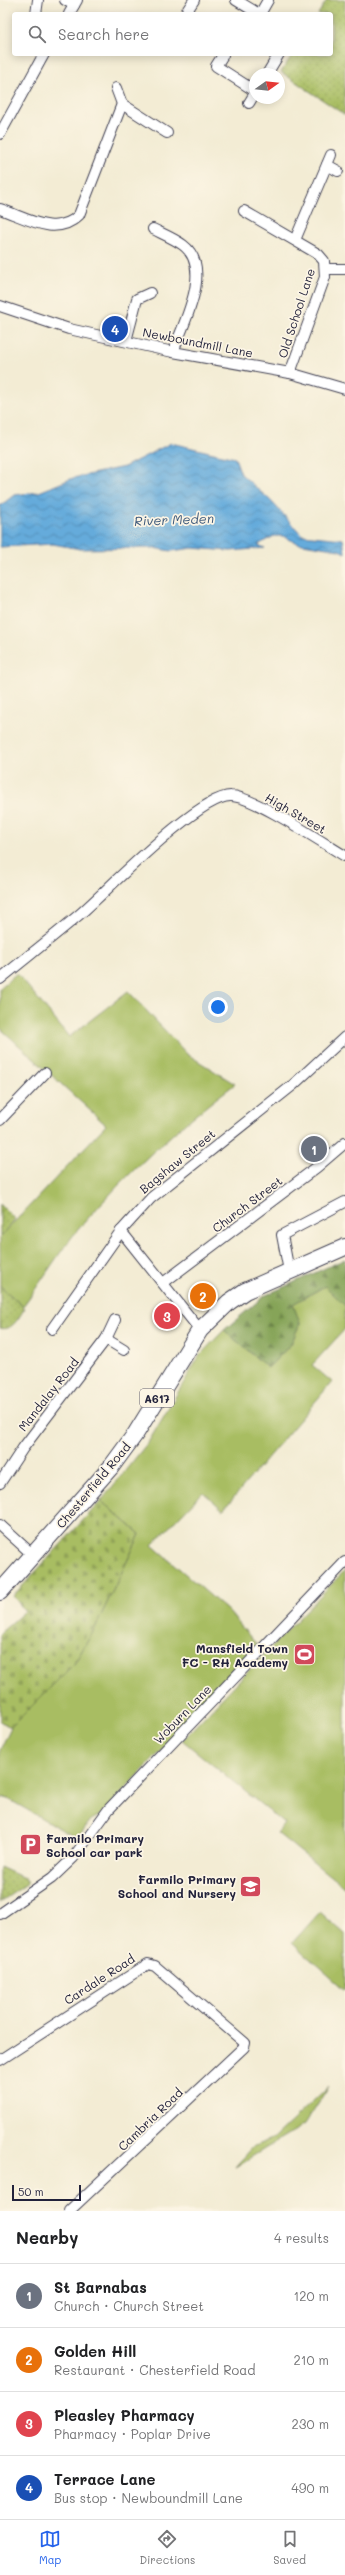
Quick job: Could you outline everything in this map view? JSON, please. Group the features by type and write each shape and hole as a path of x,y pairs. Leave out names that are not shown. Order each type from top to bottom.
{"highway":[{"name":"Chesterfield Road","path":"0,1592 111,1467 136,1433 200,1330 229,1302 259,1284 345,1248"}],"street":[{"path":"36,12 38,0"},
{"path":"65,0 73,6"},
{"path":"186,12 194,0"},
{"path":"236,0 256,12"},
{"path":"260,12 268,0"},
{"path":"1,127 43,56"},
{"path":"222,56 216,66 249,88"},
{"path":"271,68 278,56"},
{"path":"116,88 122,104 167,133"},
{"path":"0,209 53,228 63,227 72,222 79,215 122,104"},
{"path":"295,240 331,155"},
{"path":"327,165 338,171"},
{"name":"Old School Lane","path":"244,211 318,254 324,262 325,277 290,373"},
{"path":"154,229 184,246 193,256 197,267 197,280 190,305 173,352"},
{"path":"325,269 345,269"},
{"path":"126,341 137,299 150,293"},
{"name":"Newboundmill Lane","path":"0,306 68,329 173,352 290,373 345,390"},
{"name":"High Street","path":"0,978 80,913 195,813 213,800 224,796 233,796 273,813 345,856"},
{"name":"Bagshaw Street","path":"52,1328 121,1231 151,1198 293,1085 345,1037"},
{"path":"0,1120 45,1073"},
{"name":"Church Street","path":"163,1283 317,1167 345,1143"},
{"path":"289,1271 282,1235 345,1202"},
{"path":"121,1231 163,1283 191,1321 200,1330"},
{"name":"Mandalay Road","path":"0,1483 23,1448 106,1339 115,1320"},
{"path":"106,1339 124,1350"},
{"path":"0,1525 33,1555"},
{"name":"Woburn Lane","path":"0,1914 52,1878 73,1858 109,1809 345,1562"},
{"name":"Cardale Road","path":"0,2060 148,1964 155,1966 245,2043"},
{"name":"Cambria Road","path":"69,2211 244,2047 245,2043"}],"green space":[{"path":"327,0 345,0 345,115 285,75 285,68 284,68 292,56 333,56 333,12 319,12"},
{"path":"17,973 69,1037 128,991 187,1054 235,1084 174,1133 99,1205 74,1235 23,1306 0,1286 0,1237 106,1125 0,1028 0,988"},
{"path":"0,1204 15,1219 0,1237"},
{"path":"345,1259 345,1306 325,1286 293,1304 300,1323 291,1344 268,1368 224,1330 264,1296"},
{"path":"0,1286 25,1308 12,1326 4,1329 0,1328"},
{"path":"325,1286 345,1306 345,1329 312,1365 332,1382 223,1510 203,1492 152,1545 228,1611 258,1646 101,1815 91,1820 78,1837 71,1835 3,1796 0,1801 0,1750 11,1727 74,1664 94,1630 140,1534 101,1501 149,1441 200,1355 224,1330 268,1368 291,1344 300,1323 292,1304"},
{"path":"101,1501 140,1534 94,1630 74,1664 11,1727 0,1722 0,1633 25,1611 13,1596"},
{"name":"Mansfield Town FC - RH Academy","path":"345,1570 345,1888 277,1833 285,1824 182,1740"},
{"path":"0,1867 24,1878 28,1883 0,1902"},
{"path":"320,1912 345,1934 345,1990 292,1943"},
{"path":"329,2086 304,2125 235,2167 254,2146 274,2138"}],"water":[{"name":"River Meden","path":"171,443 235,458 241,474 271,501 302,535 343,539 345,553 339,550 297,543 283,536 274,536 258,545 265,548 230,551 193,548 171,551 153,548 80,549 53,544 0,547 0,506 14,495 39,492 73,478 124,467"}],"place":[{"name":"Terrace Lane","path":"115,329"},
{"name":"St Barnabas","path":"314,1149"},
{"name":"Golden Hill","path":"203,1296"},
{"name":"Pleasley Pharmacy","path":"167,1316"},
{"name":"Mansfield Town FC - RH Academy","path":"304,1655"},
{"name":"Farmilo Primary School car park","path":"31,1845"},
{"name":"Farmilo Primary School and Nursery","path":"251,1886"}]}
